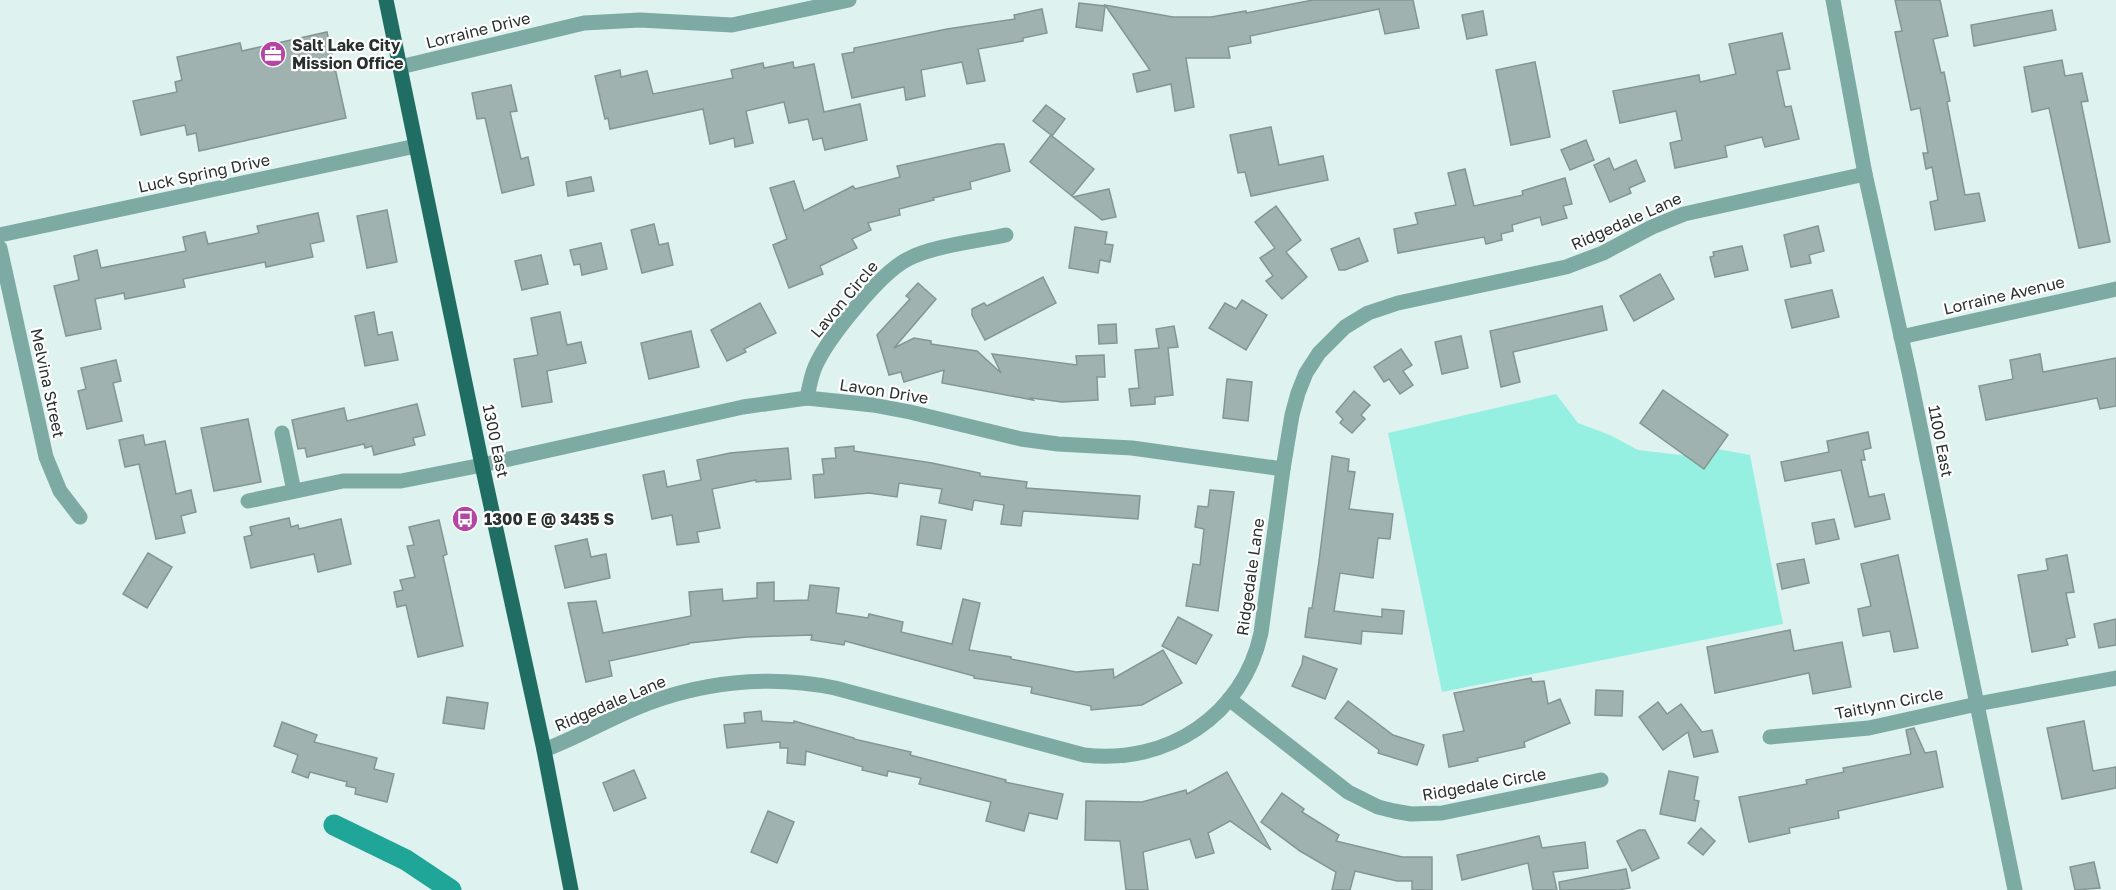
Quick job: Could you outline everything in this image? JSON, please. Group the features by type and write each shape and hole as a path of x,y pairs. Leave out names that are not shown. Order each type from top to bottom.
{"main road":[{"name":"1300 East","path":"386,0 482,465 544,750 571,890"}],"street":[{"name":"Lorraine Drive","path":"400,67 584,22 640,20 732,25 849,0"},
{"name":"1100 East","path":"1833,0 1866,174 2015,890"},
{"name":"Luck Spring Drive","path":"0,235 416,146"},
{"name":"Ridgedale Lane","path":"544,750 635,708 666,697 699,688 754,681 801,682 827,686 1084,755 1101,757 1137,755 1171,743 1205,723 1229,699 1242,682 1257,652 1292,415 1306,373 1330,341 1368,313 1398,303 1566,267 1603,253 1652,227 1684,214 1866,174"},
{"name":"Lavon Circle","path":"807,398 815,368 824,350 837,331 883,277 896,266 920,253 1006,235"},
{"name":"Melvina Street","path":"0,248 46,457 60,491 80,517"},
{"name":"Lorraine Avenue","path":"1901,337 2116,289"},
{"name":"Lavon Drive","path":"248,501 354,480 401,481 743,407 807,398 873,405 910,412 1022,439 1058,444 1132,448 1283,469"},
{"path":"282,433 294,491"},
{"name":"Taitlynn Circle","path":"1770,737 1869,728 1977,704 2116,678"},
{"name":"Ridgedale Circle","path":"1229,699 1348,792 1378,807 1394,811 1418,814 1442,813 1601,780"}],"green space":[{"path":"1556,394 1578,423 1610,435 1638,450 1681,455 1718,449 1750,455 1783,624 1442,692 1388,433"}],"building":[{"path":"1313,0 1413,0 1419,28 1385,34 1379,9 1250,36 1251,43 1228,47 1230,58 1186,58 1194,107 1175,111 1171,84 1137,92 1133,74 1150,70 1105,5 1173,17 1211,17 1246,11 1246,13"},
{"path":"1895,0 1940,0 1948,36 1933,39 1941,73 1944,72 1950,101 1947,102 1965,195 1979,193 1985,221 1935,230 1930,202 1938,200 1932,167 1926,169 1923,153 1928,153 1920,108 1911,110 1895,32 1902,31"},
{"path":"1079,3 1105,6 1102,31 1076,27"},
{"path":"1042,9 1047,33 1023,38 1023,41 978,49 985,81 967,84 962,62 921,70 925,96 906,100 904,87 852,98 842,54 854,52 854,48 947,29 1015,19 1014,15"},
{"path":"2052,10 2056,30 1974,46 1971,25"},
{"path":"1483,11 1487,35 1467,39 1462,15"},
{"path":"327,32 346,118 199,151 196,133 187,135 185,125 141,135 133,101 177,92 175,82 182,80 177,57 240,43 242,51"},
{"path":"1782,33 1790,69 1777,71 1785,107 1791,106 1799,139 1765,147 1762,137 1725,146 1727,157 1675,168 1670,143 1682,140 1676,111 1620,123 1613,91 1699,75 1700,82 1736,74 1729,44"},
{"path":"2062,60 2065,76 2082,73 2088,101 2081,102 2110,242 2079,248 2049,108 2032,112 2024,67"},
{"path":"793,62 794,68 814,64 824,112 860,104 867,140 825,150 822,138 813,140 808,119 789,123 784,102 746,111 753,143 735,147 734,138 710,144 703,109 610,129 608,118 605,119 595,76 620,70 621,77 647,71 653,94 733,78 731,70 763,63 764,68"},
{"path":"1535,62 1550,137 1511,145 1496,70"},
{"path":"511,85 517,111 510,112 521,159 528,157 534,185 502,193 485,118 477,119 472,93"},
{"path":"1046,105 1065,119 1052,136 1094,169 1072,196 1030,162 1051,135 1033,121"},
{"path":"1271,127 1279,165 1323,156 1328,180 1251,196 1245,172 1238,173 1230,135"},
{"path":"1586,140 1594,160 1570,170 1561,150"},
{"path":"1004,144 1010,171 970,182 971,189 899,209 900,215 868,223 871,230 852,239 857,248 820,266 823,274 789,288 773,245 787,239 770,188 794,181 804,211 853,186 855,189 900,177 897,166"},
{"path":"1609,158 1614,170 1636,160 1645,181 1629,188 1631,193 1610,202 1594,165"},
{"path":"1465,169 1474,206 1523,195 1522,191 1565,178 1572,204 1563,206 1567,218 1542,225 1540,217 1512,225 1513,231 1501,234 1502,240 1486,244 1484,237 1398,253 1394,229 1418,224 1415,213 1456,205 1448,173"},
{"path":"591,177 594,191 568,196 566,182"},
{"path":"1109,189 1116,217 1102,220 1073,197"},
{"path":"1276,206 1301,240 1286,252 1307,277 1282,299 1266,281 1273,276 1260,258 1275,248 1255,222"},
{"path":"387,210 397,262 367,268 357,216"},
{"path":"318,213 324,241 310,244 313,257 266,267 265,262 183,279 185,287 125,299 124,293 95,299 101,329 66,336 54,286 79,280 74,256 97,250 101,268 186,251 183,237 205,232 208,244 259,233 257,226"},
{"path":"654,224 659,245 668,243 673,265 642,273 631,230"},
{"path":"1818,226 1824,251 1809,255 1811,263 1791,267 1784,235"},
{"path":"1075,227 1107,232 1105,244 1113,245 1110,262 1100,260 1098,273 1069,268"},
{"path":"1359,238 1368,261 1339,270 1331,249"},
{"path":"601,243 607,269 582,275 580,264 574,265 570,250"},
{"path":"1742,246 1748,270 1715,277 1710,257 1714,256 1713,252"},
{"path":"541,255 548,284 522,290 515,261"},
{"path":"1660,274 1674,299 1634,321 1620,296"},
{"path":"1043,277 1056,303 985,340 972,315 972,309 984,303 987,306"},
{"path":"918,283 936,299 894,348 914,338 931,341 931,344 977,351 1001,373 992,354 1077,365 1076,356 1104,355 1105,377 1097,377 1098,400 1062,402 1031,398 1033,400 942,383 944,370 904,382 901,372 889,375 877,335 910,299 906,296"},
{"path":"1832,290 1839,317 1792,328 1785,300"},
{"path":"1242,300 1267,315 1246,350 1209,328 1225,303 1236,309"},
{"path":"760,303 776,333 744,349 746,352 727,361 711,330"},
{"path":"1602,306 1607,330 1513,352 1520,382 1501,387 1490,331"},
{"path":"374,312 378,335 392,332 398,360 365,366 355,316"},
{"path":"560,312 567,345 581,342 586,363 547,371 552,402 522,407 514,359 538,355 531,318"},
{"path":"1116,324 1117,343 1099,344 1098,325"},
{"path":"1174,326 1178,347 1168,348 1173,395 1155,397 1155,404 1131,406 1129,389 1139,388 1135,350 1159,348 1156,329"},
{"path":"691,331 699,367 649,379 641,343"},
{"path":"1461,336 1468,368 1442,374 1435,342"},
{"path":"1401,349 1412,365 1403,371 1413,385 1400,394 1389,379 1384,382 1374,367"},
{"path":"2040,354 2043,372 2116,358 2116,406 2100,409 2097,398 1986,420 1979,386 2013,379 2010,360"},
{"path":"116,360 121,381 113,383 122,421 87,429 78,391 86,389 81,368"},
{"path":"1227,379 1252,382 1248,421 1223,418"},
{"path":"1663,390 1728,435 1704,469 1640,423"},
{"path":"1354,391 1370,405 1361,415 1365,419 1352,433 1340,423 1343,419 1336,412"},
{"path":"417,404 425,435 413,438 415,445 374,455 372,446 365,448 364,444 307,457 305,448 298,449 292,420 344,408 347,421"},
{"path":"248,419 261,482 214,491 201,428"},
{"path":"1868,432 1871,448 1863,450 1865,460 1861,460 1869,497 1884,494 1890,519 1855,527 1841,470 1785,481 1781,462 1829,452 1827,441"},
{"path":"143,435 145,445 165,441 176,494 191,490 196,512 181,516 185,533 156,539 139,464 125,467 119,440"},
{"path":"854,446 854,451 932,463 980,473 980,476 1027,482 1026,488 1140,496 1138,519 1023,511 1021,526 1001,524 1004,505 974,500 972,510 939,503 942,489 899,483 897,497 869,493 815,498 813,475 824,474 822,459 836,458 835,448"},
{"path":"788,448 791,479 756,482 756,480 712,489 720,528 697,532 699,542 677,545 672,515 652,519 643,475 664,471 667,487 701,480 697,460 730,453"},
{"path":"1332,456 1349,459 1348,471 1355,472 1349,509 1393,514 1390,539 1378,538 1373,578 1340,573 1334,611 1382,617 1382,609 1404,611 1402,634 1362,631 1361,644 1305,637 1309,608 1312,608"},
{"path":"1210,490 1234,492 1218,611 1186,606 1193,564 1200,565 1204,529 1195,527 1198,506 1208,507"},
{"path":"921,516 946,520 941,549 917,545"},
{"path":"289,518 291,527 298,525 299,529 341,519 351,564 318,572 314,554 251,568 244,537 252,535 250,527"},
{"path":"1834,519 1839,539 1816,544 1812,523"},
{"path":"439,520 447,554 443,556 463,646 418,657 406,605 397,607 394,592 403,590 400,580 415,577 407,546 414,545 409,527"},
{"path":"587,539 591,557 606,554 610,578 565,588 555,546"},
{"path":"148,553 172,567 147,608 123,594"},
{"path":"1898,555 1918,648 1894,652 1890,631 1863,636 1858,609 1871,606 1861,564"},
{"path":"2067,555 2074,592 2066,593 2075,637 2066,639 2068,645 2032,652 2018,575 2048,570 2046,559"},
{"path":"1804,559 1809,583 1782,589 1777,564"},
{"path":"774,582 774,601 808,600 810,585 839,588 836,613 868,618 869,614 903,622 901,632 952,644 963,599 980,603 969,650 1076,672 1113,669 1114,678 1163,650 1182,683 1142,705 1091,710 1091,706 1031,693 1032,687 974,678 974,676 845,641 844,645 811,640 812,635 747,637 689,643 609,661 612,676 586,682 568,603 596,601 603,633 691,616 689,592 722,589 723,601 757,598 757,583"},
{"path":"1178,617 1212,635 1196,664 1162,646"},
{"path":"2116,619 2116,645 2099,648 2094,624"},
{"path":"1790,630 1794,651 1842,642 1851,687 1813,694 1809,673 1715,693 1707,647"},
{"path":"1303,656 1337,669 1325,699 1292,686 1302,664"},
{"path":"1531,678 1532,682 1544,681 1548,704 1560,699 1570,723 1524,742 1525,747 1449,767 1443,735 1464,731 1454,693"},
{"path":"1596,690 1623,691 1622,716 1595,715"},
{"path":"447,697 488,703 484,729 443,723"},
{"path":"1348,701 1393,735 1424,745 1417,765 1378,753 1379,750 1335,718"},
{"path":"1658,702 1667,714 1681,704 1702,732 1712,730 1718,752 1694,757 1688,732 1663,750 1639,717"},
{"path":"761,711 762,721 794,723 794,721 854,739 911,752 910,755 1006,780 1005,782 1063,794 1057,819 1029,813 1024,831 986,821 991,802 919,784 921,778 888,771 887,776 806,751 805,765 787,763 788,748 780,748 780,742 727,748 724,725 745,723 744,713"},
{"path":"2084,721 2093,771 2116,767 2116,788 2062,799 2047,728"},
{"path":"282,722 317,735 314,742 377,758 374,769 394,774 387,802 355,794 356,788 346,786 347,782 310,772 308,778 292,772 298,755 274,746"},
{"path":"1914,728 1925,753 1936,751 1943,787 1838,811 1839,818 1789,828 1790,833 1749,842 1739,797 1807,784 1806,780 1844,772 1843,768 1911,754 1906,730"},
{"path":"634,770 646,798 614,811 603,783"},
{"path":"1669,771 1698,777 1694,800 1699,801 1695,821 1660,814"},
{"path":"1227,772 1271,850 1230,821 1208,833 1214,853 1196,858 1190,839 1143,852 1148,890 1126,890 1120,841 1085,840 1086,801 1142,802 1186,790 1187,794"},
{"path":"1282,793 1304,809 1302,812 1339,835 1336,841 1402,857 1432,857 1432,890 1412,890 1412,881 1397,881 1355,871 1350,890 1332,890 1336,872 1300,851 1261,822"},
{"path":"768,811 794,822 777,863 751,852"},
{"path":"1701,828 1715,841 1703,855 1688,843"},
{"path":"1639,830 1645,830 1659,858 1632,871 1617,841"},
{"path":"1539,836 1542,848 1585,842 1588,868 1553,872 1557,890 1533,890 1528,863 1462,880 1457,855"},
{"path":"2094,862 2100,888 2075,890 2070,867"},
{"path":"1626,869 1630,888 1560,890 1559,882"}],"waterway":[{"path":"334,825 406,860 451,890"}],"place":[{"name":"Salt Lake City Mission Office","path":"273,54"},
{"name":"1300 E @ 3435 S","path":"465,519"}]}
